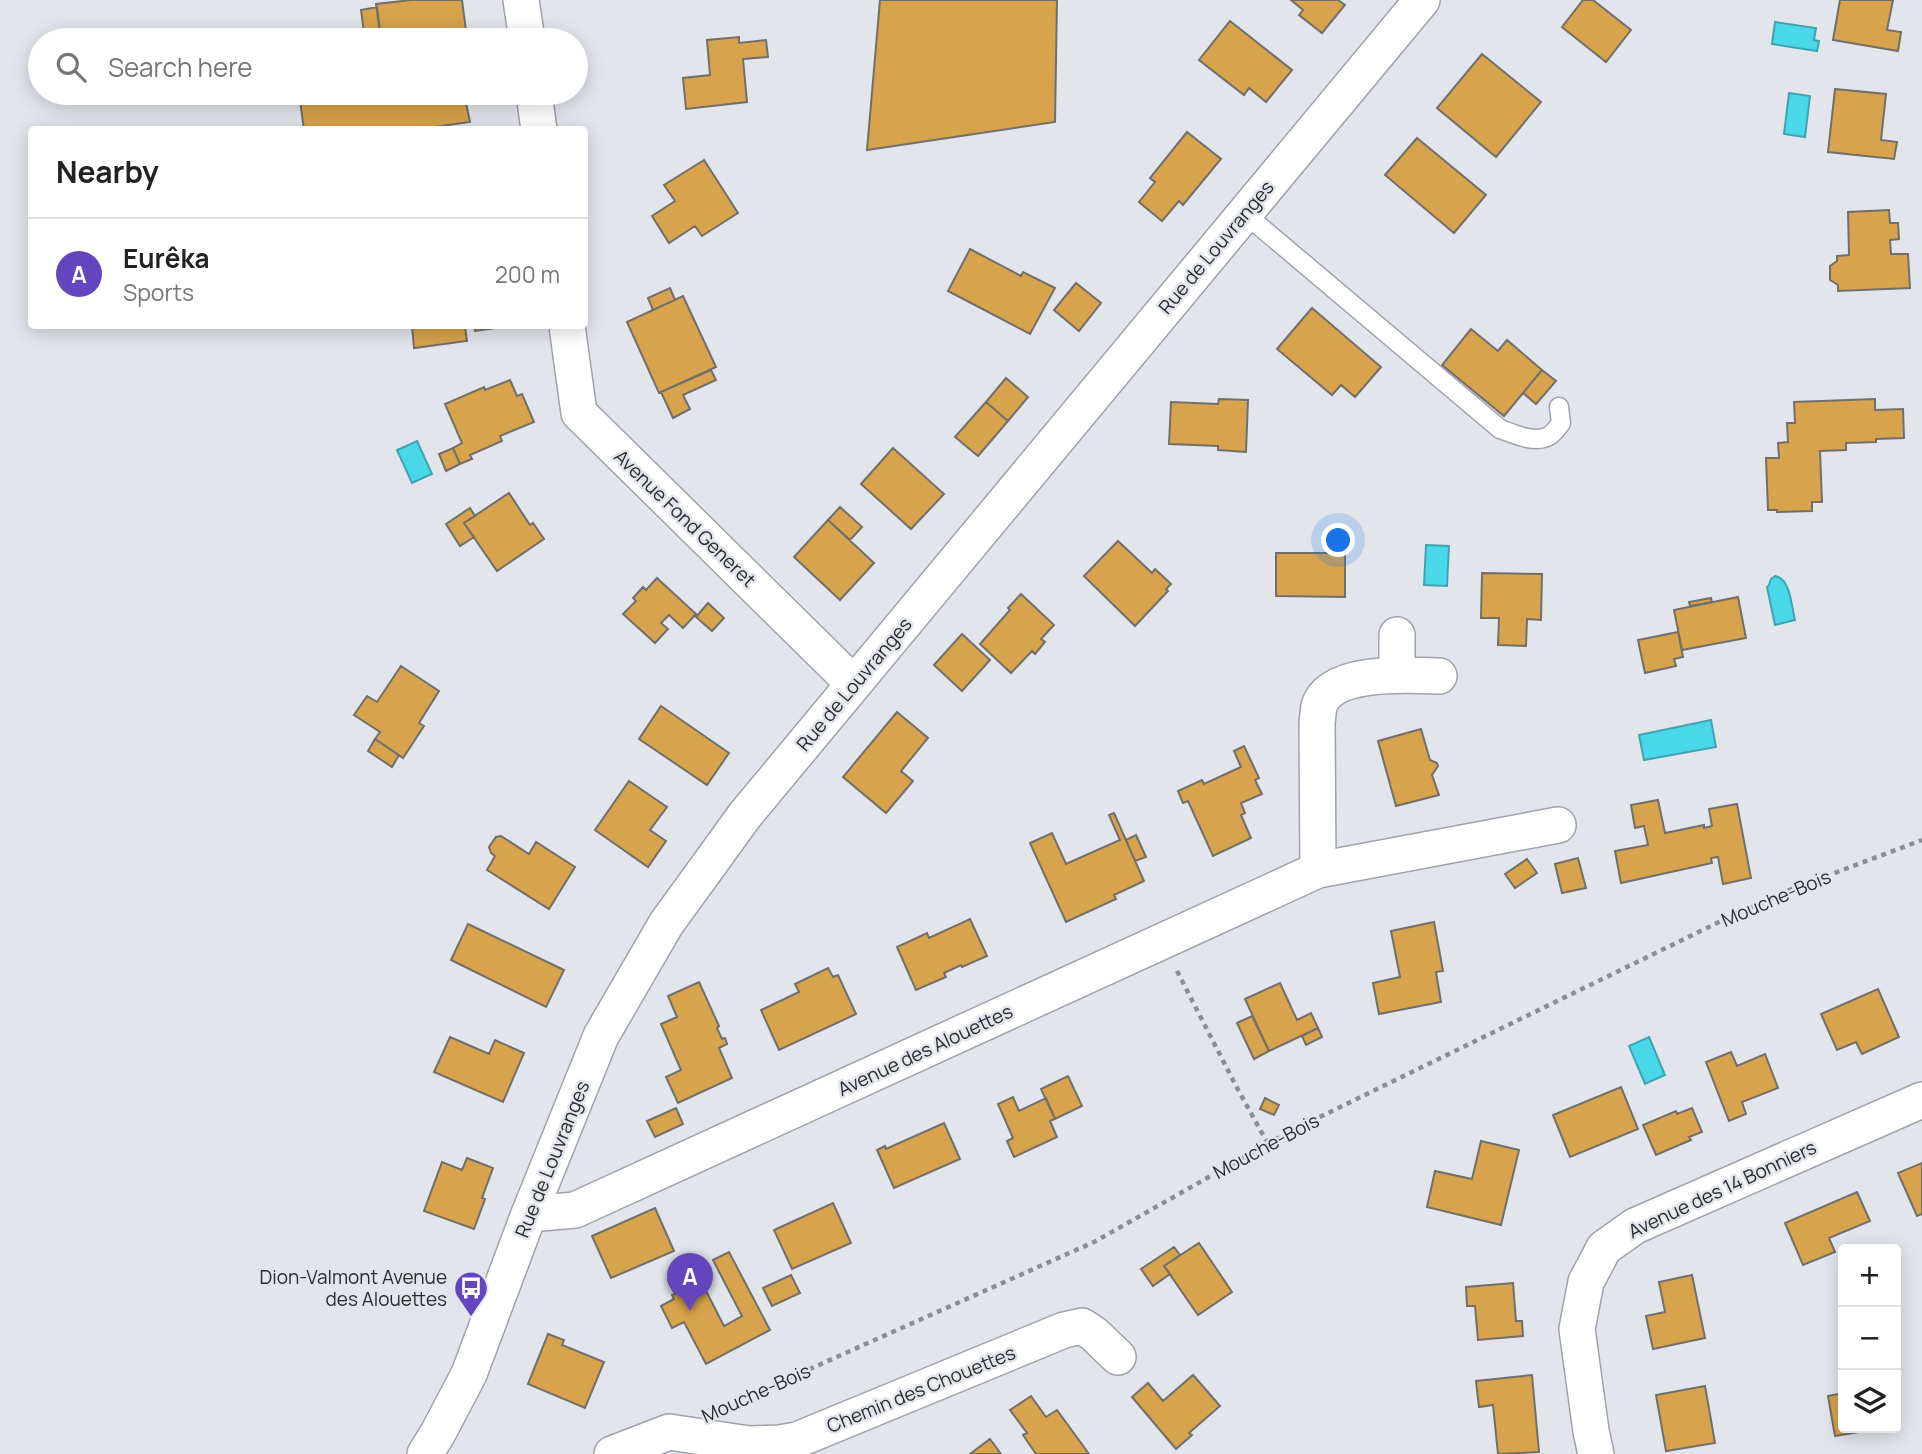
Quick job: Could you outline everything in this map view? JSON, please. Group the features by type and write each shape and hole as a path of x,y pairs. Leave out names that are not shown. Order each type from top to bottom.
{"street":[{"path":"521,0 525,28"},
{"name":"Rue de Louvranges","path":"425,1454 469,1374 529,1214 601,1036 666,924 745,815 1422,0"},
{"path":"536,105 538,126"},
{"name":"Avenue Fond Generet","path":"567,329 579,414 855,684"},
{"path":"1397,635 1397,675"},
{"path":"1318,870 1317,722 1320,704 1330,691 1349,680 1397,675 1439,676"},
{"name":"Avenue des Alouettes","path":"529,1214 575,1210 1318,870 1558,825"},
{"name":"Avenue des 14 Bonniers","path":"1596,1454 1577,1329 1586,1282 1604,1248 1634,1226 1922,1100"},
{"name":"Chemin des Chouettes","path":"612,1454 668,1432 749,1444 797,1440 1064,1330 1082,1326 1118,1357"}],"lane":[{"path":"1244,213 1500,429 1538,439 1550,435 1561,423 1559,407"}],"path":[{"name":"Mouche-Bois","path":"719,1410 1094,1242 1268,1144 1717,923 1787,891 1922,840"},
{"path":"1162,942 1268,1144"}],"water":[{"path":"1775,22 1816,28 1814,40 1819,41 1817,51 1772,44"},
{"path":"1789,93 1810,96 1805,137 1784,134"},
{"path":"417,441 432,474 412,483 397,450"},
{"path":"1426,545 1449,546 1447,586 1424,585"},
{"path":"1775,576 1787,587 1795,620 1775,625 1767,587"},
{"path":"1711,720 1716,747 1644,760 1639,735"},
{"path":"1649,1037 1665,1075 1645,1084 1629,1046"}],"building":[{"path":"411,0 462,0 466,28 379,28 376,4"},
{"path":"880,0 1057,0 1055,122 867,150"},
{"path":"1291,0 1338,0 1345,5 1322,33 1299,15 1303,10"},
{"path":"1583,0 1593,0 1631,30 1606,62 1562,27"},
{"path":"1840,0 1893,0 1887,30 1901,32 1898,51 1833,40"},
{"path":"377,7 380,28 363,28 361,10"},
{"path":"1230,21 1292,70 1266,102 1249,88 1244,95 1199,60"},
{"path":"739,37 739,43 766,40 768,57 743,59 747,102 686,109 683,78 710,75 707,40"},
{"path":"1482,54 1541,102 1496,157 1437,108"},
{"path":"1835,89 1886,94 1881,140 1897,142 1894,159 1828,152"},
{"path":"301,105 466,105 470,122 442,126 303,126"},
{"path":"1187,132 1221,159 1183,205 1179,201 1162,221 1139,202 1155,182 1150,178"},
{"path":"1417,138 1486,195 1454,233 1385,175"},
{"path":"704,160 738,213 702,236 695,226 669,243 652,216 675,201 664,185"},
{"path":"1889,210 1890,223 1898,223 1899,239 1890,240 1891,254 1908,254 1910,288 1838,291 1838,285 1830,280 1830,266 1837,261 1837,256 1849,255 1848,212"},
{"path":"970,249 1021,276 1023,272 1055,288 1030,334 948,291"},
{"path":"1076,283 1101,303 1079,331 1054,310"},
{"path":"670,288 675,300 653,310 648,298"},
{"path":"683,296 716,367 659,393 627,322"},
{"path":"1312,308 1381,367 1355,397 1341,385 1332,395 1277,349"},
{"path":"412,329 465,329 467,341 414,348"},
{"path":"1471,329 1498,351 1507,340 1542,370 1504,416 1442,365"},
{"path":"711,370 716,380 683,395 690,409 673,418 661,392"},
{"path":"1542,370 1556,381 1536,404 1523,393"},
{"path":"1006,378 1028,397 1008,421 986,402"},
{"path":"510,380 517,396 522,394 534,422 500,436 502,441 470,455 472,459 460,464 453,448 462,443 445,404 484,387 485,390"},
{"path":"1219,399 1248,400 1246,452 1218,450 1218,446 1169,444 1171,402 1218,404"},
{"path":"1875,399 1875,410 1903,409 1904,438 1846,443 1846,450 1820,451 1822,502 1812,502 1812,511 1768,510 1766,458 1779,458 1778,443 1788,442 1787,423 1795,423 1794,402"},
{"path":"986,402 1008,421 978,456 955,437"},
{"path":"453,448 460,464 446,471 439,454"},
{"path":"893,448 944,494 911,529 861,484"},
{"path":"509,493 530,525 533,523 544,539 497,571 464,523"},
{"path":"840,507 862,527 850,540 828,520"},
{"path":"470,508 475,516 464,523 474,537 460,546 446,524"},
{"path":"828,520 874,563 840,600 794,557"},
{"path":"1118,541 1152,573 1155,569 1171,584 1166,589 1168,591 1135,626 1084,576"},
{"path":"1276,553 1345,553 1345,597 1276,596"},
{"path":"1482,573 1542,574 1541,620 1527,619 1526,646 1498,645 1499,618 1481,618"},
{"path":"657,578 696,614 683,628 669,615 661,623 668,629 655,643 623,614 636,601 633,598 643,587 646,590"},
{"path":"1021,594 1054,625 1041,639 1045,642 1035,654 1032,651 1011,673 980,644"},
{"path":"1738,597 1746,638 1682,650 1674,610"},
{"path":"1711,598 1712,602 1690,606 1689,602"},
{"path":"708,603 724,618 712,631 696,617"},
{"path":"1678,632 1683,657 1674,659 1676,666 1645,673 1638,640"},
{"path":"962,634 990,660 962,691 934,665"},
{"path":"401,666 439,691 419,723 424,726 403,758 375,739 380,732 354,715 367,696 377,702"},
{"path":"661,706 729,753 707,785 639,739"},
{"path":"897,712 928,738 901,771 913,781 886,813 843,777"},
{"path":"1421,729 1430,760 1438,766 1432,775 1439,795 1396,806 1378,741"},
{"path":"375,739 399,755 392,767 368,751"},
{"path":"1244,746 1259,778 1255,780 1262,794 1241,803 1245,813 1241,815 1251,838 1213,856 1188,801 1183,803 1178,791 1202,780 1204,784 1241,767 1234,751"},
{"path":"629,781 667,807 650,830 666,841 648,867 595,830"},
{"path":"1658,800 1665,833 1704,825 1704,828 1712,826 1709,809 1737,804 1751,878 1723,884 1718,857 1711,858 1712,863 1621,883 1615,851 1648,845 1644,826 1635,828 1631,805"},
{"path":"1114,813 1144,881 1114,895 1116,899 1066,922 1030,843 1052,833 1066,864 1120,840 1109,815"},
{"path":"1136,835 1146,857 1135,861 1126,840"},
{"path":"501,836 529,854 536,842 575,867 549,909 487,870 495,856 489,847 496,837"},
{"path":"1578,858 1586,888 1562,893 1555,864"},
{"path":"1527,859 1537,873 1515,888 1505,874"},
{"path":"970,919 987,956 944,973 946,977 916,990 897,947 927,933 929,938"},
{"path":"1434,922 1443,971 1436,972 1441,1002 1379,1014 1373,983 1400,977 1391,931"},
{"path":"468,924 564,970 546,1007 451,960"},
{"path":"828,968 833,977 838,975 856,1014 779,1050 761,1010 799,992 795,984"},
{"path":"699,982 722,1039 725,1038 727,1044 719,1048 732,1078 678,1103 666,1077 681,1070 661,1024 677,1017 668,996"},
{"path":"1280,983 1297,1020 1311,1013 1318,1028 1269,1051 1245,999"},
{"path":"1878,989 1899,1037 1862,1054 1856,1042 1837,1050 1821,1014"},
{"path":"1252,1016 1269,1051 1254,1059 1237,1023"},
{"path":"1318,1028 1322,1037 1306,1045 1302,1036"},
{"path":"450,1037 489,1054 495,1040 524,1053 503,1102 434,1072"},
{"path":"1731,1052 1737,1066 1765,1054 1778,1088 1742,1102 1746,1114 1729,1121 1706,1062"},
{"path":"1068,1076 1082,1106 1055,1119 1041,1089"},
{"path":"1621,1087 1638,1129 1570,1157 1553,1115"},
{"path":"1013,1097 1019,1111 1046,1098 1055,1119 1050,1121 1057,1137 1014,1157 1007,1141 1013,1138 998,1104"},
{"path":"1265,1098 1279,1105 1274,1115 1260,1109"},
{"path":"676,1108 683,1124 655,1137 647,1121"},
{"path":"1692,1108 1702,1132 1689,1137 1691,1140 1656,1155 1643,1125 1676,1111 1677,1114"},
{"path":"944,1123 960,1159 894,1188 877,1150 885,1146 886,1149"},
{"path":"1481,1141 1519,1150 1501,1225 1427,1207 1435,1171 1472,1179"},
{"path":"467,1158 493,1168 474,1229 424,1211 442,1162 462,1170"},
{"path":"1922,1163 1922,1214 1917,1216 1898,1173"},
{"path":"1857,1192 1870,1221 1829,1238 1835,1252 1803,1265 1785,1223"},
{"path":"833,1203 851,1243 792,1269 774,1230"},
{"path":"655,1208 674,1251 611,1278 592,1236"},
{"path":"1199,1243 1232,1292 1198,1315 1164,1266"},
{"path":"1174,1247 1180,1255 1164,1266 1170,1274 1153,1286 1141,1269"},
{"path":"729,1252 770,1330 706,1364 684,1322 672,1328 661,1306 674,1299 672,1295 675,1294 668,1280 687,1269 695,1284 701,1281 724,1326 742,1316 713,1260"},
{"path":"791,1275 800,1293 772,1306 763,1288"},
{"path":"1692,1275 1705,1338 1653,1349 1646,1316 1665,1312 1659,1282"},
{"path":"1513,1283 1516,1321 1522,1321 1523,1336 1478,1340 1475,1306 1467,1306 1466,1287"},
{"path":"548,1334 564,1340 562,1345 604,1362 585,1408 528,1384"},
{"path":"1193,1375 1220,1406 1189,1433 1192,1435 1176,1449 1132,1397 1148,1383 1163,1401"},
{"path":"1532,1375 1539,1452 1498,1454 1493,1405 1479,1407 1476,1381"},
{"path":"1705,1386 1715,1443 1666,1451 1656,1395"},
{"path":"1838,1394 1838,1433 1853,1433 1835,1436 1828,1396"},
{"path":"1031,1396 1046,1417 1057,1410 1089,1454 1036,1454 1023,1435 1027,1433 1010,1410"},
{"path":"990,1439 1001,1454 970,1454"}],"place":[{"name":"Eurêka","path":"690,1311"},
{"name":"Dion-Valmont Avenue des Alouettes","path":"471,1318"}]}
